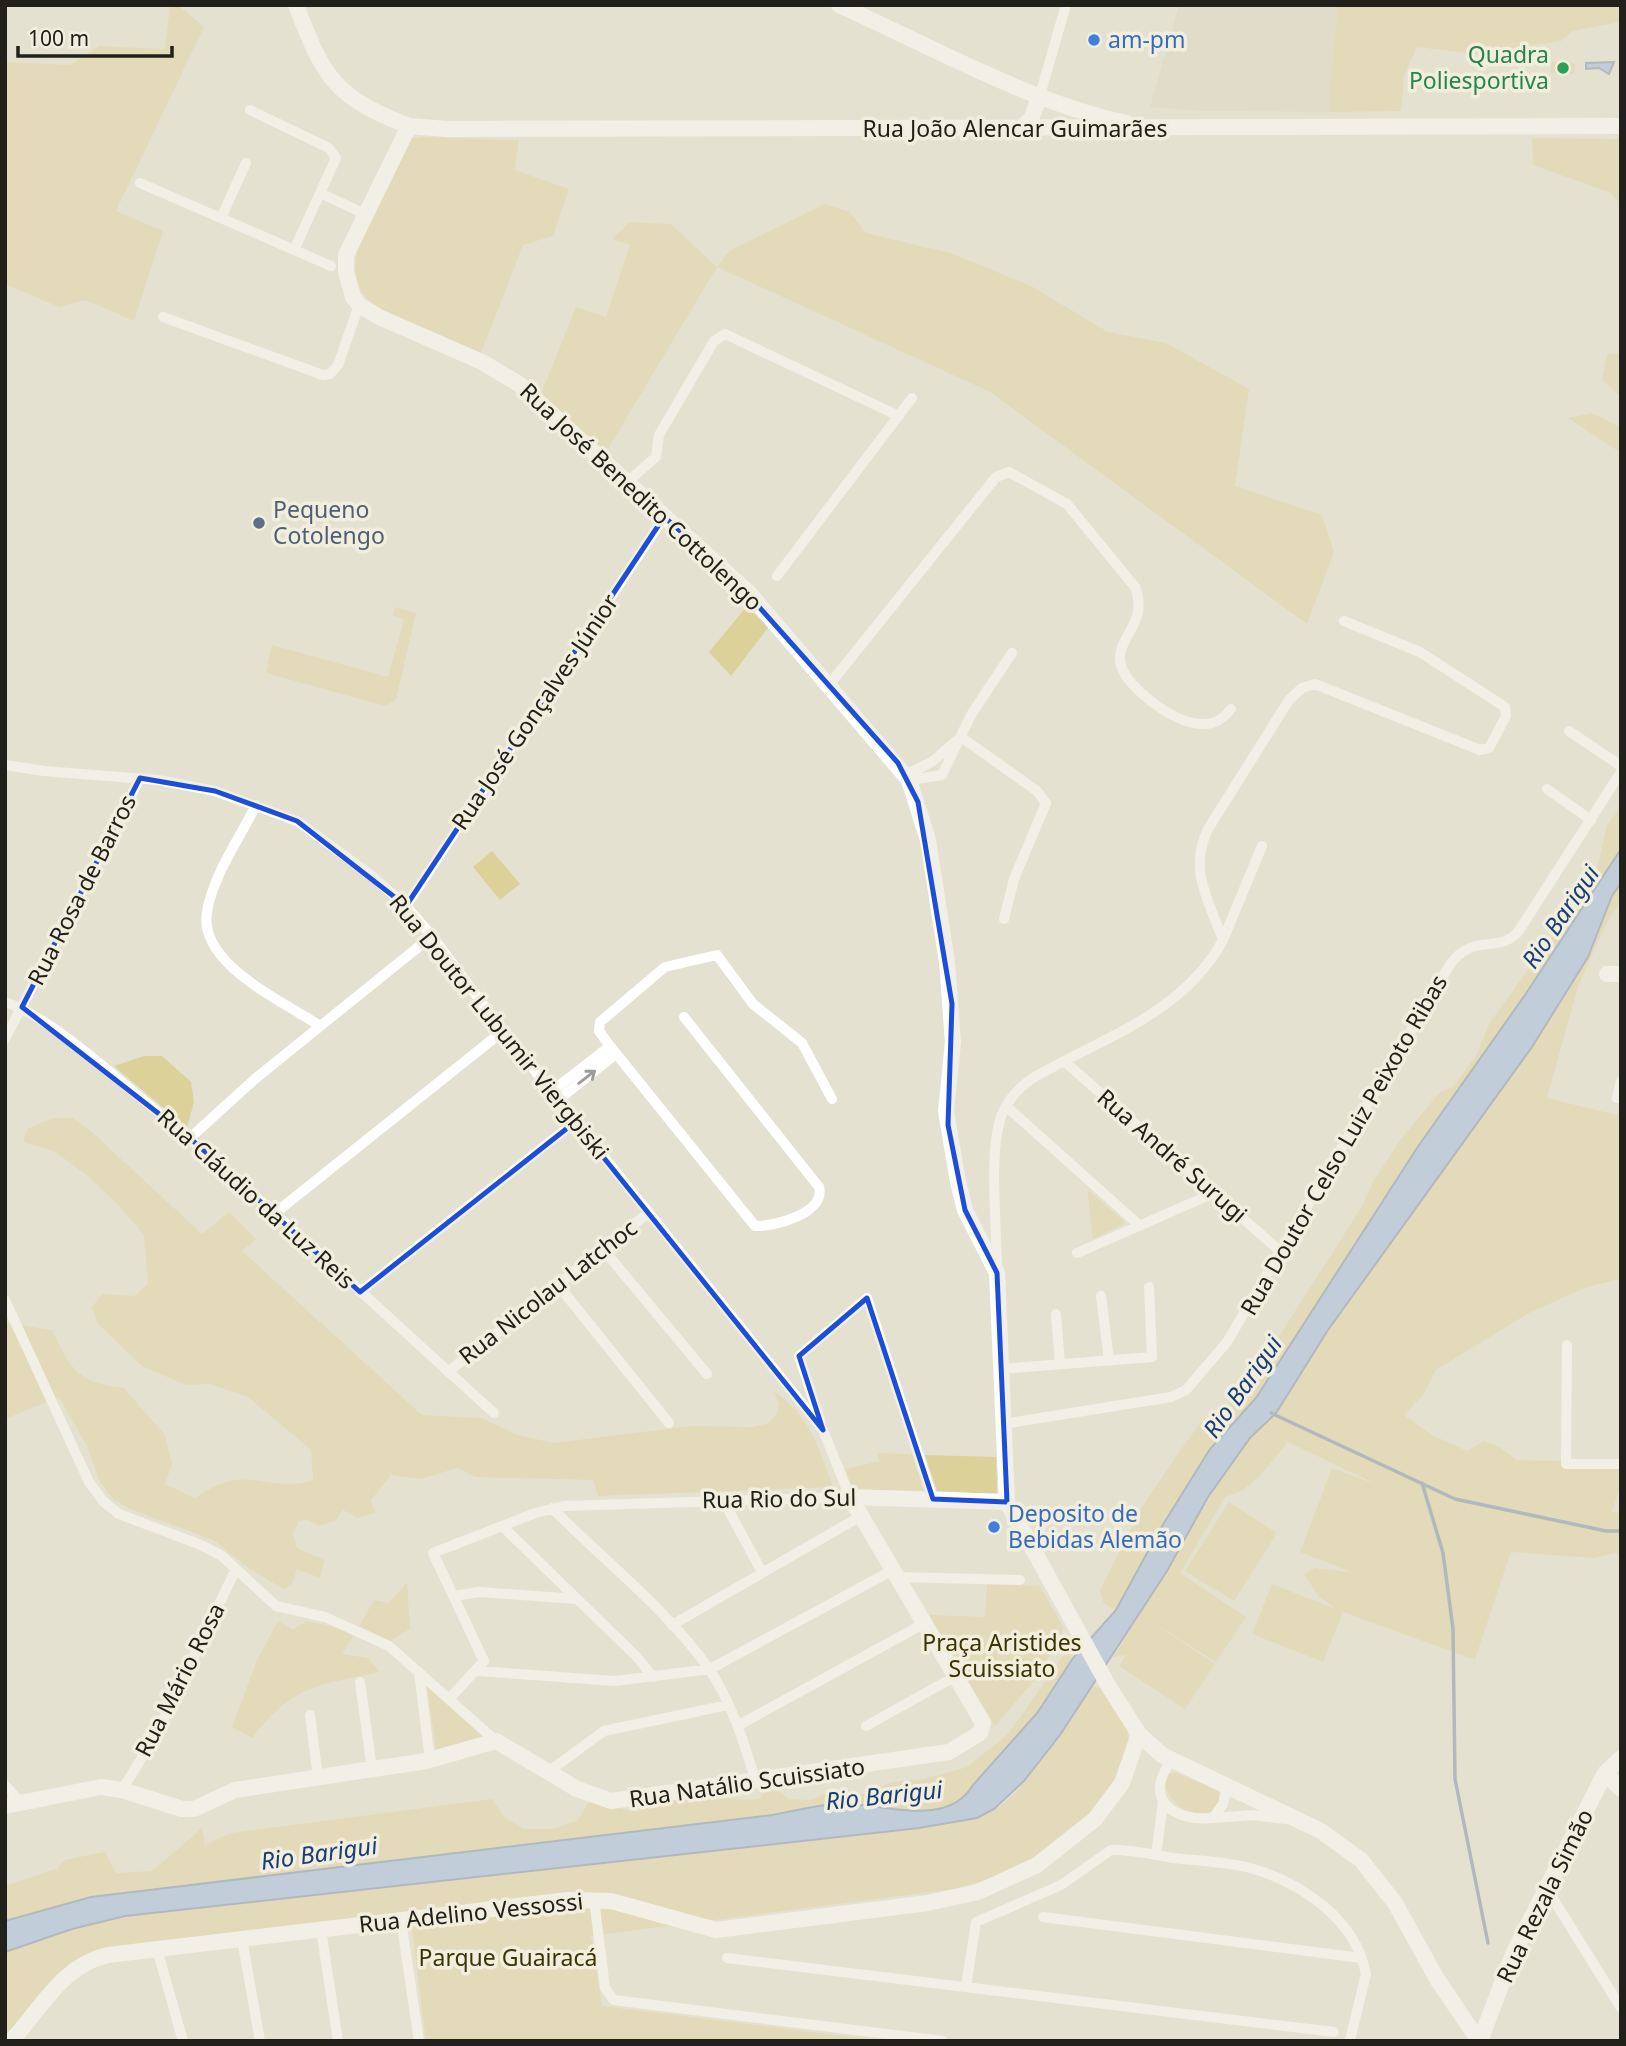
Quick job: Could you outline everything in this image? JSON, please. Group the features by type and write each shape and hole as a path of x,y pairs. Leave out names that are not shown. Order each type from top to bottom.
{"main road":[{"path":"296,5 320,62 334,84 357,102 409,126 365,214 345,263 348,285 359,305"},
{"path":"839,5 1040,96 1105,118 1171,129"},
{"path":"1020,129 1031,119 1040,96"},
{"name":"Rua João Alencar Guimarães","path":"409,126 447,129 1621,126"},
{"name":"Rua José Benedito Cottolengo","path":"359,305 510,377 750,594 908,777 928,840 947,962 953,1042 946,1111 956,1171 965,1210 997,1273 1007,1502 1109,1687 1139,1734 1172,1760 1341,1843 1373,1873 1395,1903 1437,1979 1480,2041"},
{"path":"850,1497 956,1676"},
{"name":"Rua Rio do Sul","path":"850,1497 1007,1502"},
{"name":"Rua Natálio Scuissiato","path":"496,1741 586,1794 611,1801 757,1782 936,1755 960,1747 980,1733 983,1727 956,1676"},
{"name":"Rua Adelino Vessossi","path":"11,2041 64,1977 80,1965 98,1957 594,1899 716,1930 928,1903 978,1892 1037,1865 1090,1824 1122,1783 1139,1734"},
{"path":"13,1804 93,1787 122,1790 188,1810 207,1805 235,1790 430,1760 496,1741"},
{"name":"Rua Rezala Simão","path":"1480,2041 1513,1954 1605,1773 1621,1758"},
{"path":"1605,1773 1621,1788"}],"street":[{"path":"1040,96 1066,5"},
{"path":"250,110 333,152 334,162 294,250"},
{"path":"221,218 246,163"},
{"path":"140,183 331,266"},
{"path":"320,193 365,214"},
{"path":"163,317 323,374 330,374 338,365 359,305"},
{"path":"626,483 656,457 659,435 714,341 725,334 899,416"},
{"path":"777,576 912,398"},
{"path":"829,685 996,477 1009,472 1067,504 1135,587 1139,596 1138,612 1119,657 1121,673 1126,680 1149,700 1181,720 1211,724 1220,721 1231,709"},
{"name":"Rua José Gonçalves Júnior","path":"406,906 664,517"},
{"path":"1223,940 1198,869 1199,849 1216,816 1231,802 1238,781 1289,700 1302,688 1315,684 1480,750 1489,748 1506,716 1505,707 1420,652 1344,621"},
{"path":"908,777 942,775 971,715 1012,653"},
{"path":"1569,731 1621,766"},
{"path":"908,777 942,755 961,737"},
{"path":"961,737 1037,791 1046,803 1014,879 1004,919"},
{"name":"Rua Doutor Lubumir Viergbiski","path":"7,769 140,778 193,786 256,805 310,829 406,906 575,1122 823,1430 850,1497"},
{"name":"Rua Doutor Celso Luiz Peixoto Ribas","path":"1003,1424 1183,1393 1227,1342 1456,956 1473,945 1514,937 1621,772"},
{"name":"Rua Rosa de Barros","path":"5,1039 140,778"},
{"path":"1547,789 1591,820"},
{"path":"256,805 211,897 205,924 208,935 219,957 228,965 320,1026"},
{"path":"997,1273 996,1145 1006,1106 1024,1084 1168,1004 1204,970 1223,940 1262,845"},
{"path":"190,1138 241,1090 432,936"},
{"path":"684,1017 817,1182 820,1199 812,1210 759,1227 751,1223 613,1050 599,1031 600,1022 660,970 717,955 753,1004 802,1044 832,1099"},
{"name":"Rua Cláudio da Luz Reis","path":"5,1002 22,1007 103,1066 190,1138 494,1413"},
{"path":"274,1214 503,1031"},
{"path":"555,1096 613,1050"},
{"name":"Rua André Surugi","path":"1064,1061 1281,1252"},
{"path":"1617,1098 1621,1081"},
{"path":"1006,1106 1140,1226"},
{"path":"360,1292 575,1122"},
{"path":"1077,1253 1214,1193"},
{"name":"Rua Nicolau Latchoc","path":"448,1372 649,1213"},
{"path":"603,1249 708,1374"},
{"path":"558,1285 668,1423"},
{"path":"1001,1369 1152,1357 1149,1287"},
{"path":"1101,1296 1109,1360"},
{"path":"823,1430 799,1356 867,1298 933,1499"},
{"name":"Rua Natálio Scuissiato","path":"5,1300 89,1482 103,1501 119,1514 211,1550 276,1606 325,1617 389,1646 496,1741"},
{"path":"1056,1314 1060,1364"},
{"path":"1567,1345 1566,1464 1621,1464"},
{"name":"Rua Rio do Sul","path":"453,1596 433,1553 552,1508 592,1503 850,1497"},
{"path":"723,1500 762,1572"},
{"path":"552,1508 672,1625 710,1670 739,1725 757,1782"},
{"path":"672,1625 861,1516"},
{"path":"502,1526 653,1677"},
{"name":"Rua Mário Rosa","path":"122,1790 157,1732 236,1569"},
{"path":"478,1671 615,1682 710,1670 895,1573 1020,1580"},
{"path":"449,1699 483,1665 483,1657 453,1596 480,1592 577,1599"},
{"path":"739,1725 925,1623"},
{"path":"419,1672 430,1760"},
{"path":"866,1726 956,1676"},
{"path":"360,1682 372,1769"},
{"path":"548,1772 604,1731 728,1705"},
{"path":"310,1715 318,1777"},
{"path":"1156,1855 1163,1802 1158,1783 1172,1760"},
{"path":"5,1785 13,1804"},
{"path":"1213,1818 1223,1804 1227,1788"},
{"path":"1163,1802 1188,1815 1213,1818 1252,1815 1303,1822"},
{"path":"966,1987 976,1922 1061,1885 1111,1850 1244,1867 1292,1886 1314,1898 1336,1917 1361,1958 1366,1974 1350,2040"},
{"path":"1547,1889 1621,2008"},
{"path":"594,1899 605,1988 614,2000 943,2041"},
{"path":"1043,1917 1361,1958"},
{"path":"401,1920 419,2041"},
{"path":"321,1930 338,2041"},
{"path":"242,1939 260,2041"},
{"path":"157,1949 183,2041"},
{"path":"727,1958 1334,2032"}],"highlighted area":[{"path":"664,517 727,571 898,763 918,802 952,1004 948,1125 965,1210 997,1273 1007,1502 933,1499 867,1298 799,1356 823,1430 575,1122 360,1292 190,1138 22,1007 140,778 215,791 297,821 406,906"}],"shaded area":[{"path":"1179,5 1338,5 1329,98 1331,112 1200,111 1150,107"}],"green space":[{"path":"170,5 178,5 204,27 116,211 163,231 134,321 86,300 59,307 5,284 5,62 70,65 99,46 165,49"},
{"path":"1338,5 1621,5 1621,22 1573,31 1561,41 1477,54 1417,47 1404,76 1401,111 1331,112 1329,98"},
{"name":"Quadra Poliesportiva","path":"1551,62 1575,63 1574,74 1551,73"},
{"path":"423,137 519,140 515,170 569,189 553,236 523,245 481,353 385,311 364,295 356,278 358,248 410,139"},
{"path":"1532,138 1621,139 1621,204 1611,193 1533,165"},
{"path":"825,204 850,212 866,233 950,253 980,265 1031,286 1108,332 1166,343 1249,389 1235,486 1322,515 1334,552 1307,624 990,392 717,267 729,251"},
{"path":"630,222 671,224 717,267 605,454 541,394 576,307 606,317 630,245 612,239"},
{"path":"1621,353 1621,397 1602,379 1607,354"},
{"path":"1592,413 1621,427 1621,453 1568,418"},
{"path":"747,606 768,628 731,676 709,652"},
{"path":"395,607 416,613 396,700 385,706 266,673 272,645 388,677 404,619 393,616"},
{"path":"1621,807 1621,849 1256,1399 1210,1449 1159,1531 1116,1610 1104,1604 1100,1590 1142,1507 1200,1423 1242,1394 1361,1208 1373,1182 1401,1139 1440,1092 1453,1087 1477,1054 1490,1022 1571,911 1598,865 1607,825"},
{"path":"492,851 520,884 500,900 473,867"},
{"path":"1621,883 1621,900 1603,930 1578,987 1547,1098 1621,1116 1621,1279 1587,1287 1529,1313 1436,1370 1424,1394 1404,1415 1432,1435 1467,1451 1484,1441 1501,1448 1517,1460 1621,1462 1621,1483 1612,1512 1621,1513 1621,1552 1593,1558 1511,1552 1475,1660 1343,1612 1323,1662 1252,1634 1272,1584 1338,1610 1319,1597 1304,1574 1315,1568 1351,1572 1300,1552 1332,1468 1378,1485 1288,1442 1261,1475 1242,1491 1225,1497 1180,1573 1246,1617 1216,1662 1149,1620 1215,1664 1185,1709 1119,1666 1126,1655 1113,1657 1167,1571 1208,1497 1250,1438 1276,1413 1328,1330 1574,979"},
{"path":"144,1056 162,1056 191,1082 194,1102 187,1128 114,1066"},
{"path":"53,1118 73,1118 93,1133 202,1234 229,1212 256,1239 242,1251 422,1415 481,1418 518,1435 553,1443 691,1426 752,1427 767,1424 776,1415 779,1404 774,1392 796,1410 805,1422 818,1446 833,1487 598,1496 593,1480 475,1477 458,1468 420,1479 391,1475 371,1500 375,1513 357,1518 343,1510 335,1521 319,1526 307,1520 299,1521 293,1534 297,1548 324,1560 320,1578 297,1569 292,1585 283,1589 247,1567 215,1541 128,1508 112,1498 100,1482 87,1446 59,1397 5,1419 5,1323 52,1330 65,1356 78,1372 96,1383 124,1388 165,1435 172,1464 165,1484 195,1498 214,1487 236,1480 291,1484 313,1480 311,1450 248,1397 210,1384 186,1385 142,1366 97,1323 92,1307 102,1294 134,1296 148,1284 144,1235 88,1176 54,1151 23,1142 27,1129"},
{"path":"1087,1189 1126,1223 1093,1239"},
{"path":"876,1453 912,1454 924,1492 853,1490 845,1469 880,1461"},
{"path":"925,1455 996,1457 997,1494 937,1491"},
{"path":"1229,1502 1277,1533 1234,1601 1185,1571"},
{"path":"407,1582 410,1629 390,1641 359,1626 374,1600 389,1603"},
{"name":"Praça Aristides Scuissiato","path":"987,1584 1040,1586 1064,1628 1039,1675 995,1726 929,1615 985,1617"},
{"path":"278,1621 293,1630 306,1621 346,1630 353,1637 342,1654 368,1658 380,1672 322,1685 294,1697 267,1720 252,1738 232,1727 257,1660"},
{"path":"1066,1652 1073,1658 1038,1712 962,1798 948,1806 913,1811 858,1805 824,1805 772,1815 139,1890 91,1897 5,1921 5,1886 58,1868 64,1860 105,1852 116,1873 152,1871 202,1828 205,1845 231,1833 492,1799 504,1817 524,1829 553,1829 578,1820 589,1802 638,1812 666,1801 698,1798 760,1799 765,1792 778,1791 789,1799 811,1800 823,1794 864,1794 892,1782 925,1779 967,1767 1008,1734"},
{"path":"427,1686 483,1737 436,1750"},
{"name":"Parque Guairacá","path":"1091,1687 1102,1688 1125,1724 1128,1747 1123,1766 1101,1802 1086,1818 1054,1846 1019,1867 953,1889 591,1936 602,2006 885,2041 426,2041 410,1916 91,1954 5,2041 5,1952 72,1929 125,1916 919,1828 984,1813 1005,1802 1019,1789 1060,1735"},
{"path":"1176,1773 1217,1790 1220,1800 1215,1810 1198,1813 1182,1808 1175,1802 1164,1780 1169,1774"}],"water":[{"path":"1614,62 1609,74 1599,68 1586,69 1586,63"},
{"path":"1621,849 1621,883 1612,896 1588,957 1532,1047 1328,1330 1276,1413 1250,1438 1208,1497 1167,1571 1060,1735 1024,1781 994,1809 977,1818 919,1828 125,1916 72,1929 5,1952 5,1921 91,1897 772,1815 824,1805 858,1805 913,1811 947,1806 962,1798 1038,1712 1073,1658 1116,1610 1159,1531 1210,1449 1256,1398 1417,1148 1525,995"}],"waterway":[{"path":"1271,1413 1455,1499 1606,1531 1621,1531"},
{"path":"1422,1483 1443,1553 1453,1629 1455,1779 1488,1943"}],"place":[{"name":"am-pm","path":"1094,40"},
{"name":"Quadra Poliesportiva","path":"1563,68"},
{"name":"Pequeno Cotolengo","path":"259,523"},
{"name":"Deposito de Bebidas Alemão","path":"994,1527"}],"water label":[{"name":"Rio Barigui","path":"1561,917"},
{"name":"Rio Barigui","path":"1243,1387"},
{"name":"Rio Barigui","path":"884,1796"},
{"name":"Rio Barigui","path":"319,1854"}]}
